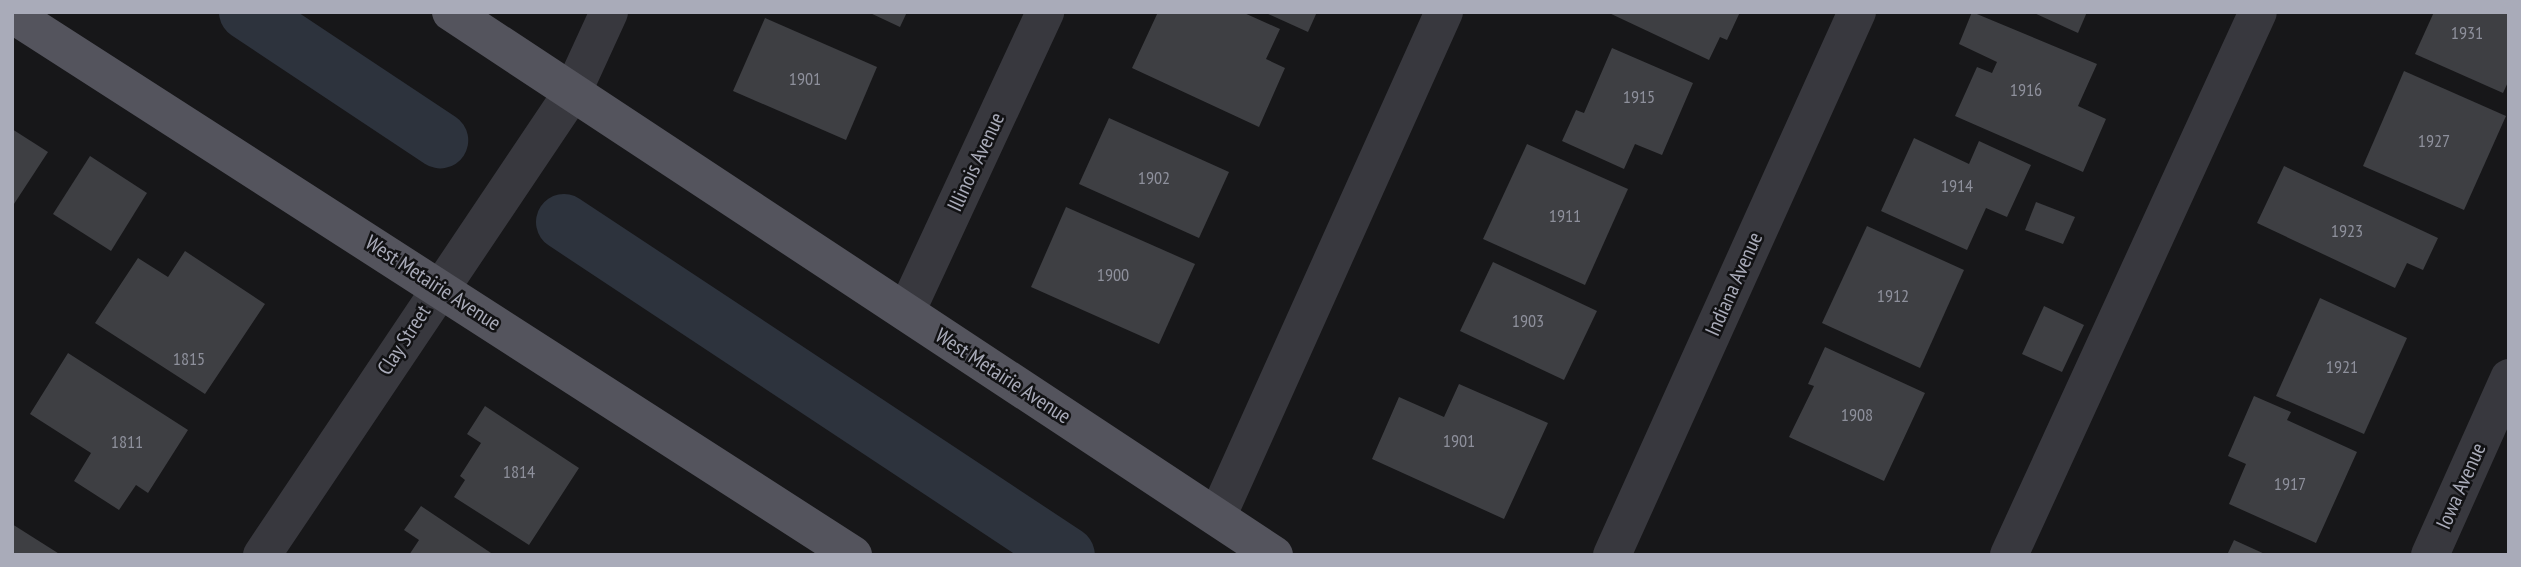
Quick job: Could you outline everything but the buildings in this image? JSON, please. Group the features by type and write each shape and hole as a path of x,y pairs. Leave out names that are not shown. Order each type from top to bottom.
{"main road":[{"name":"West Metairie Avenue","path":"451,12 1274,555"},
{"name":"West Metairie Avenue","path":"12,14 439,286 853,555"}],"street":[{"name":"Clay Street","path":"262,555 439,286 572,93 609,12"},
{"name":"Illinois Avenue","path":"906,312 1045,12"},
{"path":"1217,517 1444,12"},
{"name":"Indiana Avenue","path":"1612,555 1857,12"},
{"path":"2009,555 2258,12"},
{"name":"Iowa Avenue","path":"2430,555 2509,378"}],"waterway":[{"path":"247,12 440,140"},
{"path":"564,222 1067,555"}]}
